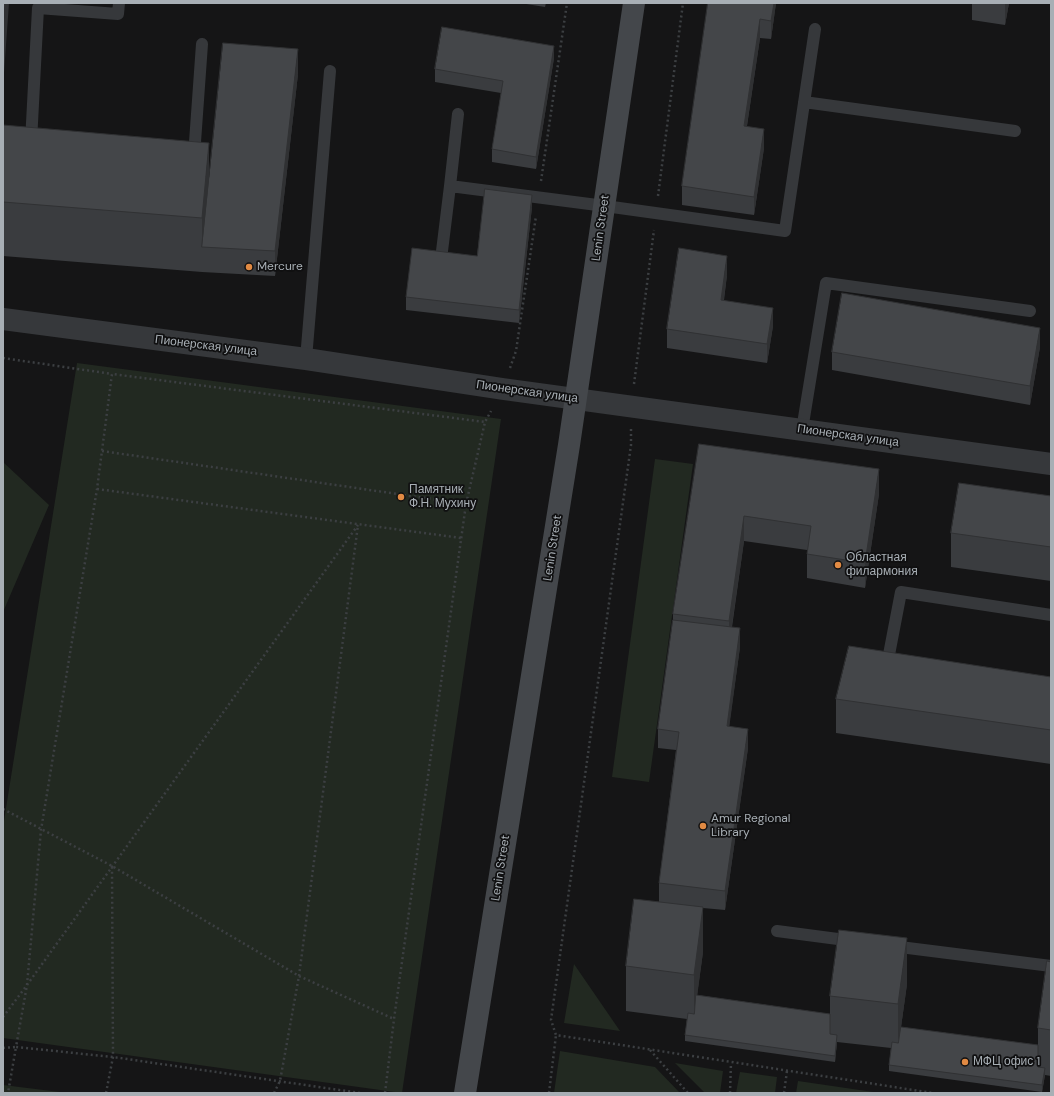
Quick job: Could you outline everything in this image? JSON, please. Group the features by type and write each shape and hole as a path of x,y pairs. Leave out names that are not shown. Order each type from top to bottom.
{"main road":[{"name":"Lenin Street","path":"465,1093 576,399 634,3"}],"street":[{"name":"Пионерская улица","path":"3,319 306,358 576,399 1051,464"}],"lane":[{"path":"47,144 31,142 38,8 118,14 119,3"},
{"path":"450,186 785,231 815,29"},
{"path":"178,155 194,156 202,44"},
{"path":"306,358 330,71"},
{"path":"804,102 1015,131"},
{"path":"442,251 458,114"},
{"path":"802,430 826,283 1030,311"},
{"path":"902,667 887,665 900,592 1051,615"},
{"path":"777,931 863,942"},
{"path":"879,944 1051,966"}],"path":[{"path":"3,358 112,374 485,422 466,504 385,1093"},
{"path":"8,1093 27,985 41,830 97,488 112,374"},
{"path":"549,1093 556,1035 551,1020 631,445"},
{"path":"102,451 466,504"},
{"path":"97,488 461,538"},
{"path":"3,1017 358,524"},
{"path":"274,1093 280,1081 299,976 358,524"},
{"path":"3,809 112,866 299,976 394,1019"},
{"path":"106,1093 112,1057 112,866"},
{"path":"556,1035 932,1093"},
{"path":"3,1048 16,1047 112,1057 360,1093"},
{"path":"650,1050 688,1093"},
{"path":"730,1093 731,1063"},
{"path":"784,1093 787,1071"}],"shaded area":[{"path":"77,363 501,419 402,1093 3,1038 3,827"},
{"path":"655,459 693,464 649,782 612,777"},
{"path":"3,462 49,505 3,612"},
{"path":"574,964 620,1031 564,1023"},
{"path":"560,1051 655,1067 680,1093 554,1093"},
{"path":"675,1063 723,1071 720,1093 705,1093"},
{"path":"740,1072 777,1077 775,1093 736,1093"},
{"path":"798,1081 880,1093 796,1093"},
{"path":"3,1085 68,1093 3,1093"}],"building":[{"path":"3,3 5,3 3,34"},
{"path":"708,3 774,3 771,21 760,19 744,126 764,129 754,197 682,186"},
{"path":"442,27 554,46 536,157 492,149 503,81 435,69"},
{"path":"223,43 298,49 275,251 202,247"},
{"path":"3,125 209,143 202,218 3,202"},
{"path":"485,189 532,195 519,310 406,297 412,248 477,256"},
{"path":"679,248 727,256 721,300 773,308 767,344 667,329"},
{"path":"842,293 1040,328 1030,386 832,352"},
{"name":"Областная филармония","path":"699,444 879,469 865,563 807,554 811,526 744,516 729,621 673,614"},
{"path":"959,483 1051,496 1051,547 951,533"},
{"path":"673,620 740,628 727,726 748,729 725,891 659,883 679,732 658,729"},
{"path":"849,646 1051,677 1051,730 836,699"},
{"path":"634,899 703,907 694,975 626,966"},
{"path":"839,930 907,938 898,1004 830,996"},
{"path":"1047,961 1051,962 1051,1030 1038,1028"},
{"path":"696,995 830,1014 830,1034 837,1035 835,1056 685,1035 688,1013 694,1014"},
{"name":"МФЦ офис 1","path":"901,1027 1038,1045 1038,1067 1045,1068 1042,1085 889,1065 892,1042 898,1043"}],"place":[{"name":"Mercure","path":"249,267"},
{"name":"Памятник Ф.Н. Мухину","path":"401,497"},
{"name":"Областная филармония","path":"838,565"},
{"name":"Amur Regional Library","path":"703,826"},
{"name":"МФЦ офис 1","path":"965,1062"}]}
